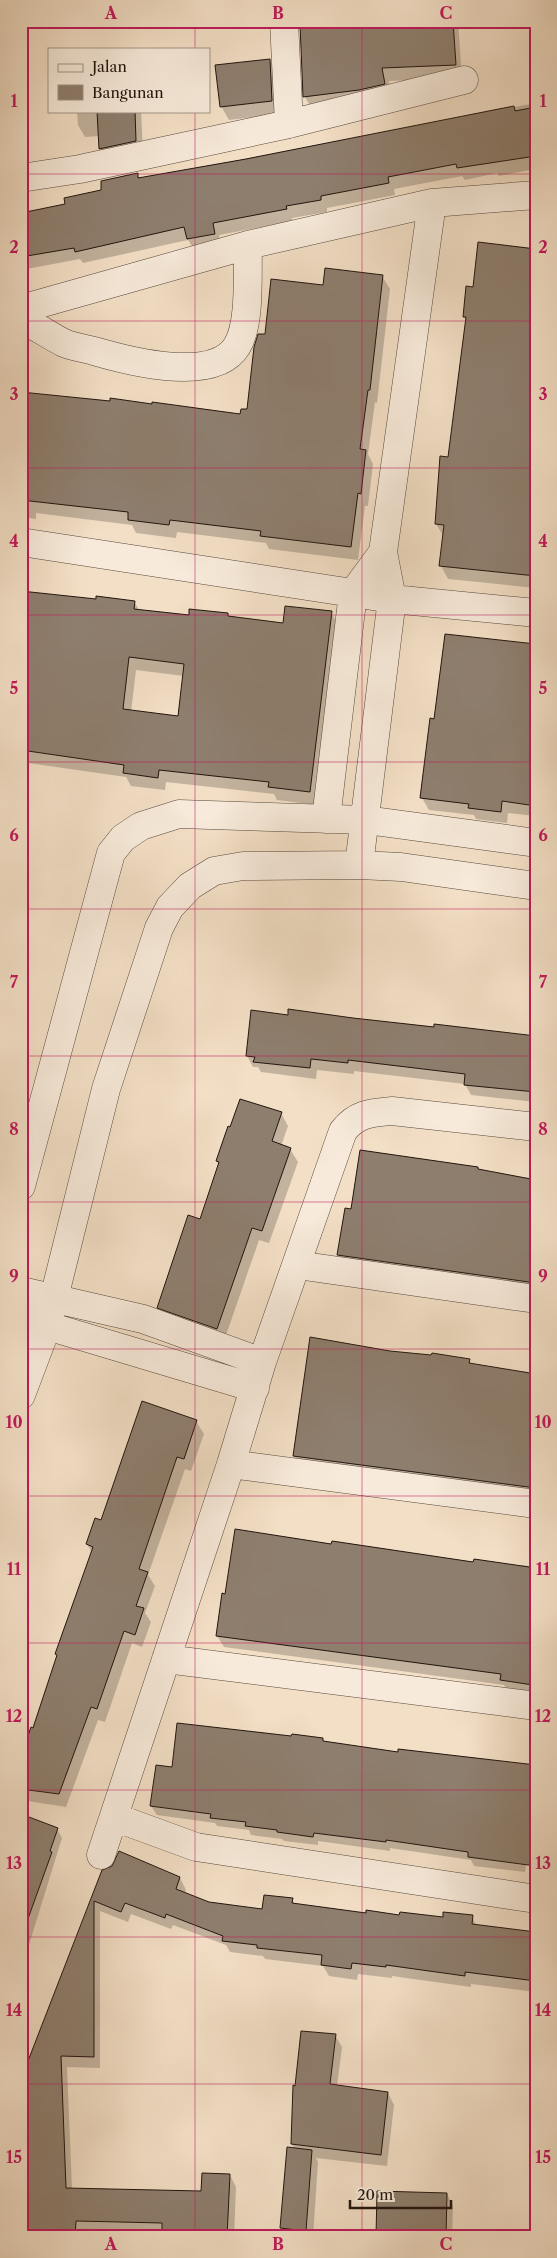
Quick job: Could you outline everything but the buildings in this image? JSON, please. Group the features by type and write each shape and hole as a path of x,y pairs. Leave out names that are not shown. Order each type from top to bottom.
{"street":[{"path":"284,21 290,124"},
{"path":"21,178 80,169 290,124 464,80"},
{"path":"21,309 248,245 432,203 536,195"},
{"path":"359,864 366,820 369,781 392,599 383,552 432,203"},
{"path":"21,318 66,343 134,362 184,367 214,364 230,355 237,347 245,330 248,245"},
{"path":"21,542 392,599 536,613"},
{"path":"326,819 353,593 383,552"},
{"path":"21,1186 111,853 123,838 141,826 179,814 366,820 536,843"},
{"path":"21,1396 47,1326 106,1089 159,928 170,907 190,886 214,871 243,866 359,864 401,867 536,886"},
{"path":"101,1855 231,1464 262,1362 343,1131 352,1120 369,1113 392,1111 536,1127"},
{"path":"297,1265 536,1299"},
{"path":"21,1291 143,1319 262,1362"},
{"path":"21,1318 255,1388"},
{"path":"231,1464 536,1504"},
{"path":"166,1659 536,1706"},
{"path":"114,1817 196,1847 536,1899"}]}
